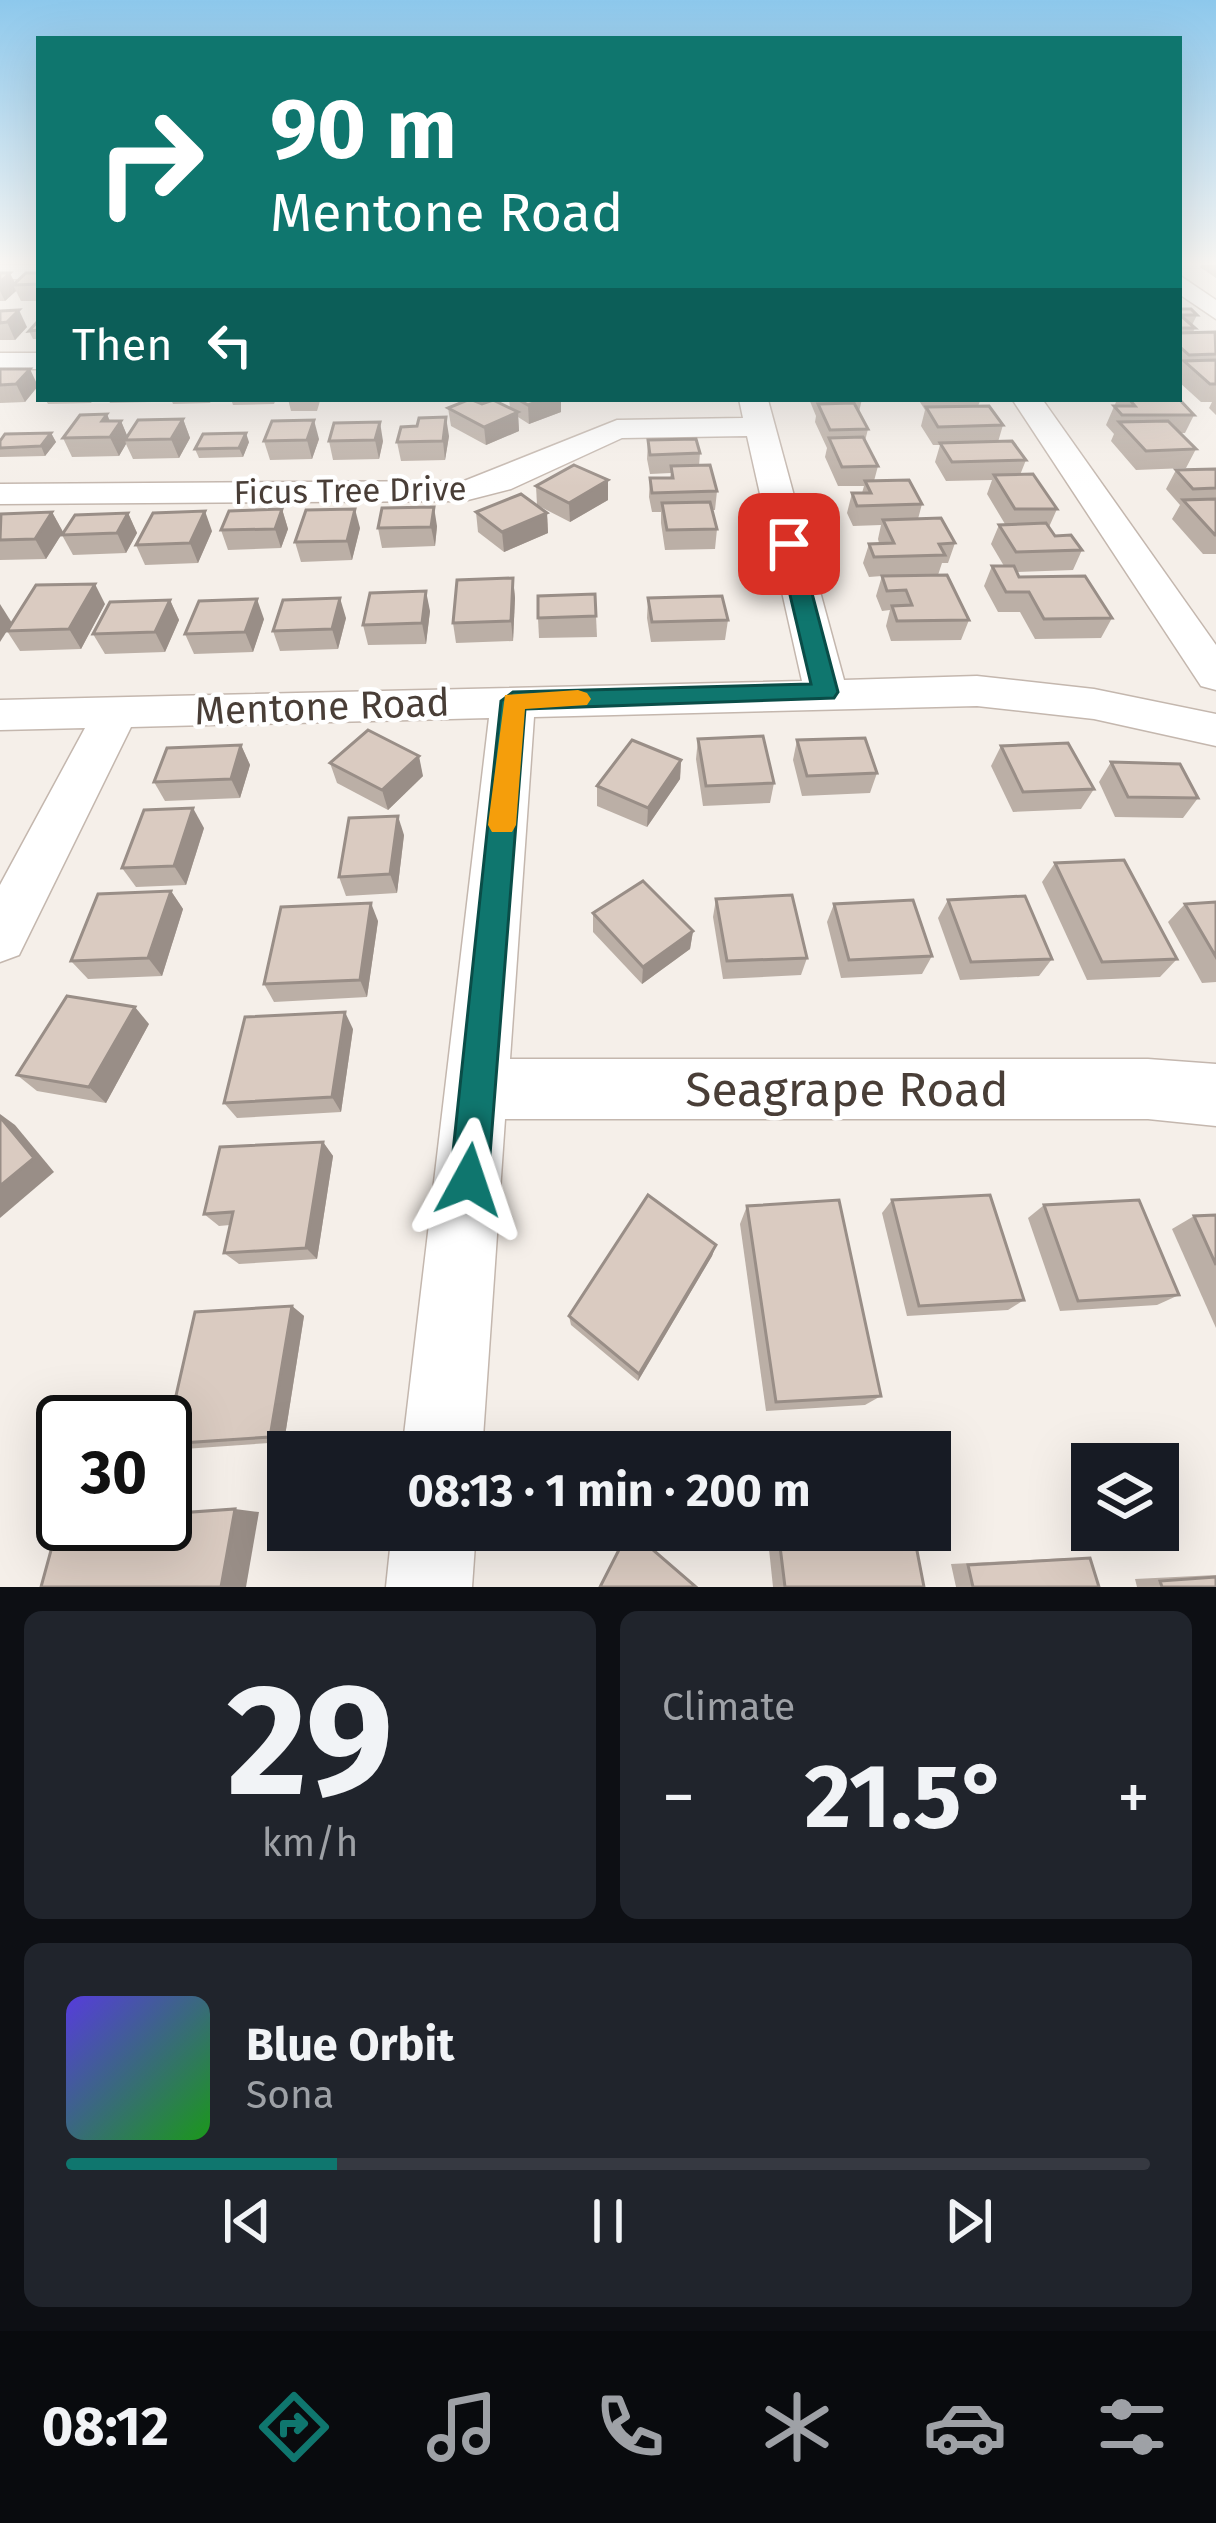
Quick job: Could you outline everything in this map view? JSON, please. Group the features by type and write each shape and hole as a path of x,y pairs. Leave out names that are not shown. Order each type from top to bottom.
{"street":[{"path":"0,361 36,361"},
{"path":"1029,402 1216,676"},
{"path":"756,413 826,692"},
{"name":"Ficus Tree Drive","path":"0,494 464,491 499,482 617,429 756,413"},
{"name":"Mentone Road","path":"0,715 826,692 1033,694 1216,730"},
{"path":"444,1431 513,701"},
{"path":"0,938 116,712"},
{"name":"Seagrape Road","path":"478,1089 1148,1089 1216,1095"},
{"path":"429,1587 432,1551"}],"building":[{"path":"1182,339 1215,339 1216,354 1189,355 1182,349"},
{"path":"1216,360 1216,384 1184,361"},
{"path":"0,369 30,369 16,384 0,385"},
{"path":"463,402 497,402 518,412 484,427 448,408"},
{"path":"1132,402 1182,402 1194,415 1122,415 1114,406 1135,406"},
{"path":"854,403 868,429 830,430 818,404"},
{"path":"989,406 1003,425 938,427 926,407"},
{"path":"107,414 102,421 121,421 110,437 63,438 80,415"},
{"path":"446,417 443,441 397,442 401,427 417,426 419,418"},
{"path":"183,419 171,439 125,440 138,420"},
{"path":"314,420 307,440 264,441 272,421"},
{"path":"1168,421 1196,449 1146,451 1119,422"},
{"path":"380,422 375,440 329,441 334,423"},
{"path":"51,433 41,446 0,448 5,434"},
{"path":"246,433 239,448 195,449 203,434"},
{"path":"863,437 878,466 842,467 829,438"},
{"path":"696,439 700,453 650,455 648,440"},
{"path":"1012,441 1026,460 952,462 940,443"},
{"path":"574,465 608,480 569,503 536,486"},
{"path":"710,465 717,491 652,493 650,478 673,478 671,466"},
{"path":"1216,469 1216,488 1193,489 1176,470"},
{"path":"1033,474 1057,509 1015,509 994,475"},
{"path":"909,480 922,504 857,506 852,493 871,493 865,481"},
{"path":"521,494 547,513 502,532 476,512"},
{"path":"1216,499 1216,535 1215,535 1183,500"},
{"path":"710,502 717,529 667,530 662,503"},
{"path":"434,507 431,527 378,528 382,508"},
{"path":"282,509 275,529 221,530 229,511"},
{"path":"355,509 347,541 295,542 306,510"},
{"path":"205,511 190,543 136,545 153,513"},
{"path":"52,512 35,539 0,540 1,514"},
{"path":"128,513 117,533 62,535 75,515"},
{"path":"941,518 955,543 939,544 945,555 874,557 869,544 894,543 883,520"},
{"path":"1046,523 1055,536 1071,535 1082,550 1016,552 999,525"},
{"path":"992,566 1014,566 1019,577 1085,576 1112,618 1044,619 1029,592 1006,592"},
{"path":"947,575 969,620 897,621 892,606 912,605 906,590 887,591 882,576"},
{"path":"513,578 511,621 453,623 457,580"},
{"path":"95,584 69,629 7,631 36,585"},
{"path":"426,591 422,623 363,625 370,593"},
{"path":"595,594 596,616 538,618 538,596"},
{"path":"722,596 728,620 652,622 648,598"},
{"path":"340,598 332,629 273,631 283,600"},
{"path":"257,599 245,632 185,634 199,601"},
{"path":"170,600 155,632 93,634 110,602"},
{"path":"368,730 419,756 382,790 330,763"},
{"path":"763,736 774,783 706,786 698,739"},
{"path":"865,738 877,773 807,776 797,740"},
{"path":"632,740 681,760 648,808 597,786"},
{"path":"1068,743 1094,789 1023,792 1001,746"},
{"path":"241,745 231,779 154,782 167,748"},
{"path":"1111,762 1180,764 1198,798 1128,797"},
{"path":"193,808 174,866 122,868 144,810"},
{"path":"398,816 390,874 339,877 349,818"},
{"path":"1124,860 1177,959 1102,962 1055,863"},
{"path":"643,881 693,931 643,967 593,913"},
{"path":"171,891 148,958 71,961 98,894"},
{"path":"792,895 807,958 727,961 716,899"},
{"path":"1025,896 1052,959 971,962 948,900"},
{"path":"913,900 932,956 849,960 834,904"},
{"path":"1216,902 1216,957 1185,904"},
{"path":"371,903 360,980 264,984 281,907"},
{"path":"67,996 135,1007 89,1087 17,1075"},
{"path":"345,1012 332,1097 224,1103 245,1017"},
{"path":"0,1117 34,1158 0,1186"},
{"path":"323,1142 306,1248 224,1253 233,1212 204,1214 220,1147"},
{"path":"648,1195 716,1245 639,1374 569,1316"},
{"path":"990,1195 1024,1300 919,1306 892,1200"},
{"path":"839,1200 881,1396 776,1402 747,1206"},
{"path":"1139,1200 1179,1295 1078,1301 1044,1205"},
{"path":"1216,1215 1216,1265 1194,1216"},
{"path":"292,1306 267,1437 192,1442 192,1395 176,1395 195,1312"},
{"path":"235,1509 221,1587 41,1587 51,1551 192,1551 192,1512"},
{"path":"619,1551 654,1551 696,1587 600,1587"},
{"path":"781,1551 917,1551 924,1587 785,1587"},
{"path":"1090,1558 1099,1587 973,1587 968,1565"},
{"path":"1216,1577 1216,1587 1162,1587 1160,1581"}],"slow traffic":[{"path":"502,825 513,701 578,699"}],"route":[{"path":"469,1180 513,701 826,692 789,544"}]}
